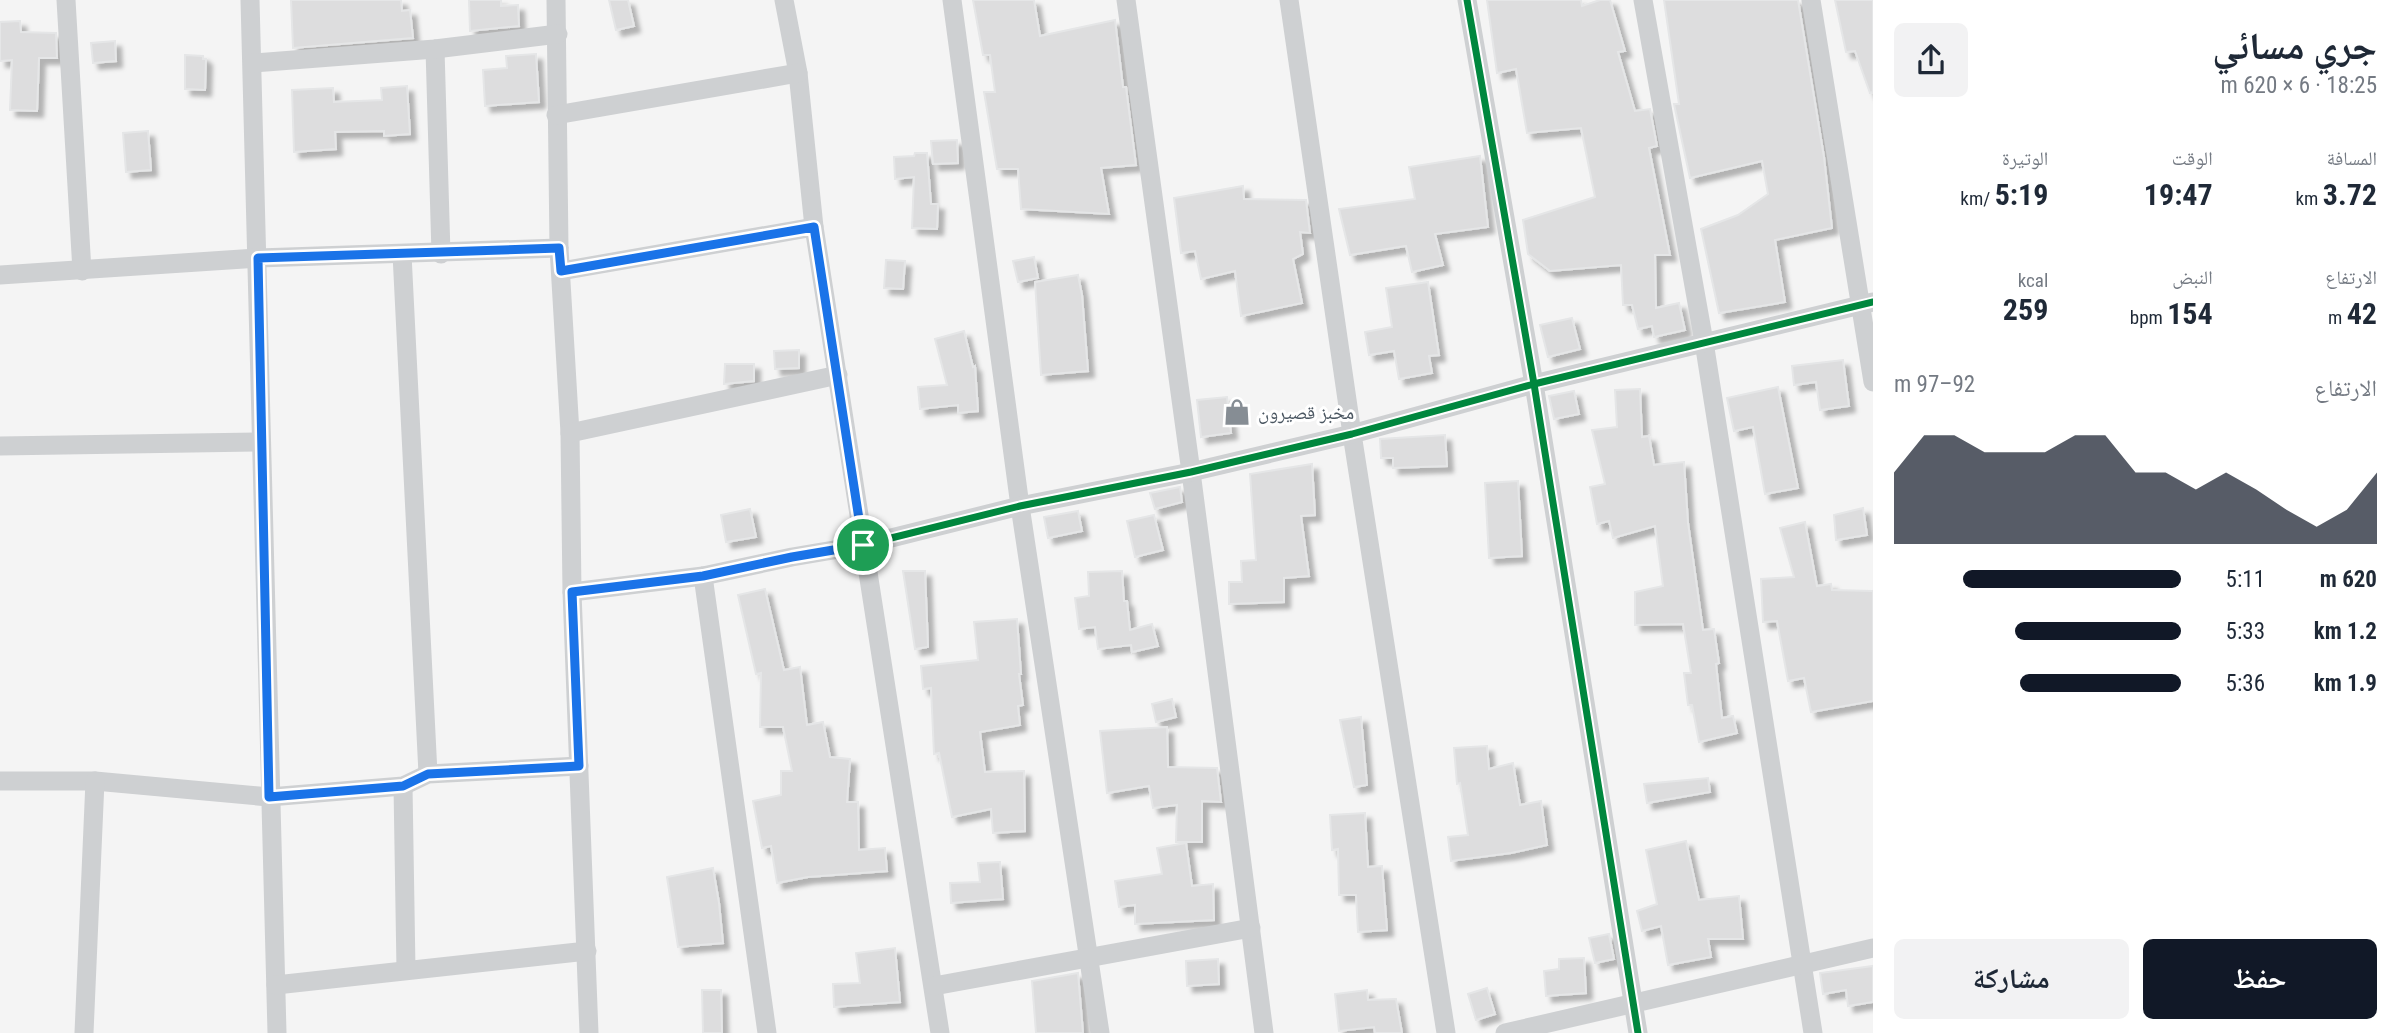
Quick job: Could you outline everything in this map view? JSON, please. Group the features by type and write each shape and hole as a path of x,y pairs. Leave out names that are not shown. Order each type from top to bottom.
{"street":[{"path":"66,0 82,271"},
{"path":"250,0 277,1033"},
{"path":"556,0 559,248 570,433 572,592 589,1033"},
{"path":"784,0 797,74 814,227 940,1033"},
{"path":"952,0 1020,506 1100,1033"},
{"path":"1126,0 1264,1033"},
{"path":"1289,0 1352,433 1446,1033"},
{"path":"1467,0 1534,384 1638,1033"},
{"path":"1643,0 1704,342 1813,1033"},
{"path":"1811,0 1866,304 1873,382"},
{"path":"253,63 435,48 558,34"},
{"path":"435,48 441,254"},
{"path":"556,115 797,74"},
{"path":"561,271 814,227"},
{"path":"0,275 258,258 559,248"},
{"path":"402,254 428,774"},
{"path":"572,592 703,576 863,545 1020,506 1191,472 1352,433 1534,384 1866,304"},
{"path":"570,433 838,375"},
{"path":"0,446 261,442"},
{"path":"703,576 767,1033"},
{"path":"0,781 95,780 269,797 403,786 428,774 579,766"},
{"path":"84,1033 95,780"},
{"path":"403,786 406,970"},
{"path":"934,986 1251,928"},
{"path":"1505,1033 1873,948"},
{"path":"276,985 587,951"}],"building":[{"path":"291,0 401,0 402,11 410,10 413,38 293,48"},
{"path":"469,0 501,0 501,6 518,5 519,26 470,31"},
{"path":"609,0 628,0 634,26 616,30"},
{"path":"973,0 1034,0 1040,36 1115,20 1136,165 1101,168 1109,214 1021,209 1018,169 997,169 984,92 995,92 990,55 983,55"},
{"path":"1487,0 1581,0 1582,6 1610,0 1625,51 1618,52 1635,111 1650,109 1657,146 1649,148 1670,255 1655,255 1656,308 1679,303 1685,330 1654,337 1652,326 1638,329 1632,305 1623,305 1621,265 1550,271 1528,254 1523,220 1595,197 1581,128 1527,133 1516,69 1497,73"},
{"path":"1664,0 1798,0 1824,157 1832,228 1775,240 1785,302 1719,313 1701,229 1738,215 1768,194 1762,161 1690,178 1674,104 1679,104"},
{"path":"1835,0 1873,0 1873,92 1870,93 1855,51 1846,52"},
{"path":"20,21 21,32 56,33 57,58 39,58 37,111 10,110 12,60 0,61 0,22"},
{"path":"115,41 116,61 93,63 91,43"},
{"path":"536,54 539,102 485,106 483,70 507,68 506,56"},
{"path":"185,55 203,56 203,59 206,59 205,90 185,89"},
{"path":"407,86 410,134 384,136 384,131 335,132 336,149 294,152 292,90 333,88 334,102 382,100 381,88"},
{"path":"148,131 151,170 126,172 123,133"},
{"path":"957,140 958,163 933,164 931,141"},
{"path":"915,153 927,153 931,204 938,204 937,229 912,228 914,177 895,179 894,157 914,156"},
{"path":"1480,156 1488,227 1435,234 1443,265 1412,272 1406,246 1350,255 1339,209 1415,199 1409,167"},
{"path":"1243,186 1244,199 1306,200 1310,233 1300,232 1303,254 1293,259 1302,303 1241,316 1235,271 1201,279 1195,251 1181,253 1174,198"},
{"path":"1034,257 1038,278 1018,282 1013,261"},
{"path":"886,260 905,261 903,289 884,288"},
{"path":"1078,275 1088,371 1041,375 1035,282"},
{"path":"1428,282 1439,355 1429,356 1432,373 1399,379 1394,351 1369,355 1365,332 1392,327 1386,288"},
{"path":"1572,318 1580,349 1548,357 1540,325"},
{"path":"964,331 973,367 975,366 978,411 958,413 958,405 920,409 918,387 947,385 935,339"},
{"path":"799,350 799,368 775,369 774,351"},
{"path":"1843,360 1849,406 1820,410 1816,382 1794,385 1792,366"},
{"path":"725,364 754,364 754,381 724,384"},
{"path":"1778,387 1798,488 1765,494 1753,427 1734,431 1727,398"},
{"path":"1640,389 1642,437 1649,436 1654,465 1684,462 1688,523 1703,630 1714,629 1722,718 1733,716 1737,733 1699,742 1692,705 1688,705 1684,673 1691,673 1683,624 1635,625 1635,592 1663,586 1655,526 1613,538 1609,521 1597,524 1590,487 1605,484 1592,430 1617,427 1615,390"},
{"path":"1574,391 1579,414 1554,419 1549,396"},
{"path":"1227,397 1231,433 1201,437 1197,400"},
{"path":"1445,435 1447,466 1393,468 1393,458 1381,458 1380,439"},
{"path":"1312,464 1315,515 1301,516 1309,576 1284,578 1284,602 1229,604 1229,582 1242,582 1241,561 1256,560 1250,474"},
{"path":"1518,481 1522,556 1489,558 1485,483"},
{"path":"1180,487 1182,502 1155,509 1150,493"},
{"path":"1863,508 1867,535 1836,540 1834,515"},
{"path":"750,509 756,537 726,542 721,515"},
{"path":"1078,511 1082,531 1048,538 1044,517"},
{"path":"1154,515 1163,550 1135,557 1127,521"},
{"path":"1805,522 1817,586 1831,584 1832,590 1873,591 1873,701 1811,712 1804,678 1788,681 1777,621 1763,622 1761,579 1794,577 1780,528"},
{"path":"903,571 925,571 928,647 915,649"},
{"path":"1122,571 1130,630 1152,624 1158,646 1132,652 1131,645 1098,649 1095,627 1079,629 1075,598 1089,596 1088,572"},
{"path":"765,589 784,670 800,667 807,725 823,722 830,757 850,759 847,802 858,802 859,850 885,848 887,871 808,877 777,883 771,846 762,848 753,801 781,795 781,771 792,771 783,727 760,727 761,673 756,674 738,595"},
{"path":"1017,619 1023,705 1018,706 1020,725 980,732 985,772 1024,771 1025,831 993,833 991,809 952,817 939,753 934,754 931,688 923,689 921,666 978,660 974,622"},
{"path":"1172,699 1176,717 1156,722 1152,704"},
{"path":"1361,717 1367,785 1354,787 1340,720"},
{"path":"1167,727 1168,767 1217,768 1221,802 1202,801 1202,842 1176,842 1177,805 1153,808 1149,786 1107,793 1100,731"},
{"path":"1487,746 1489,769 1513,763 1520,805 1541,801 1547,845 1451,861 1448,837 1468,835 1460,783 1457,784 1454,748"},
{"path":"1708,778 1710,792 1647,803 1644,784"},
{"path":"1365,813 1368,867 1382,866 1387,930 1358,932 1356,895 1339,895 1338,849 1332,850 1330,815"},
{"path":"1686,841 1699,900 1739,896 1743,939 1708,939 1711,957 1668,965 1661,926 1642,931 1637,911 1657,904 1646,850"},
{"path":"1186,843 1192,886 1213,884 1214,920 1135,924 1135,905 1119,907 1115,881 1162,874 1157,848"},
{"path":"1000,862 1003,899 951,903 950,883 980,882 978,863"},
{"path":"713,868 723,943 678,947 667,877"},
{"path":"1609,934 1614,959 1595,963 1589,938"},
{"path":"895,948 900,1002 834,1007 833,984 860,983 856,953"},
{"path":"1584,958 1586,993 1546,996 1544,971 1559,969 1559,959"},
{"path":"1218,959 1219,984 1187,986 1186,961"},
{"path":"1873,966 1873,1002 1848,1006 1846,990 1823,994 1820,973"},
{"path":"1078,973 1083,1033 1036,1033 1032,981"},
{"path":"1487,988 1495,1014 1476,1020 1468,994"},
{"path":"702,990 721,990 722,1033 703,1033"},
{"path":"1367,990 1368,1000 1396,999 1402,1033 1375,1033 1374,1027 1339,1031 1335,994"}],"cycle path":[{"path":"1467,0 1534,384 1638,1033"},
{"path":"572,592 703,576 863,545 1020,506 1191,472 1352,434 1534,384 1873,302"}],"place":[{"name":"مخبز قصيرون","path":"1237,412"}],"route":[{"path":"814,227 863,545 703,576 572,592 579,766 428,774 403,786 269,797 258,258 559,248 561,271 814,227"}]}
